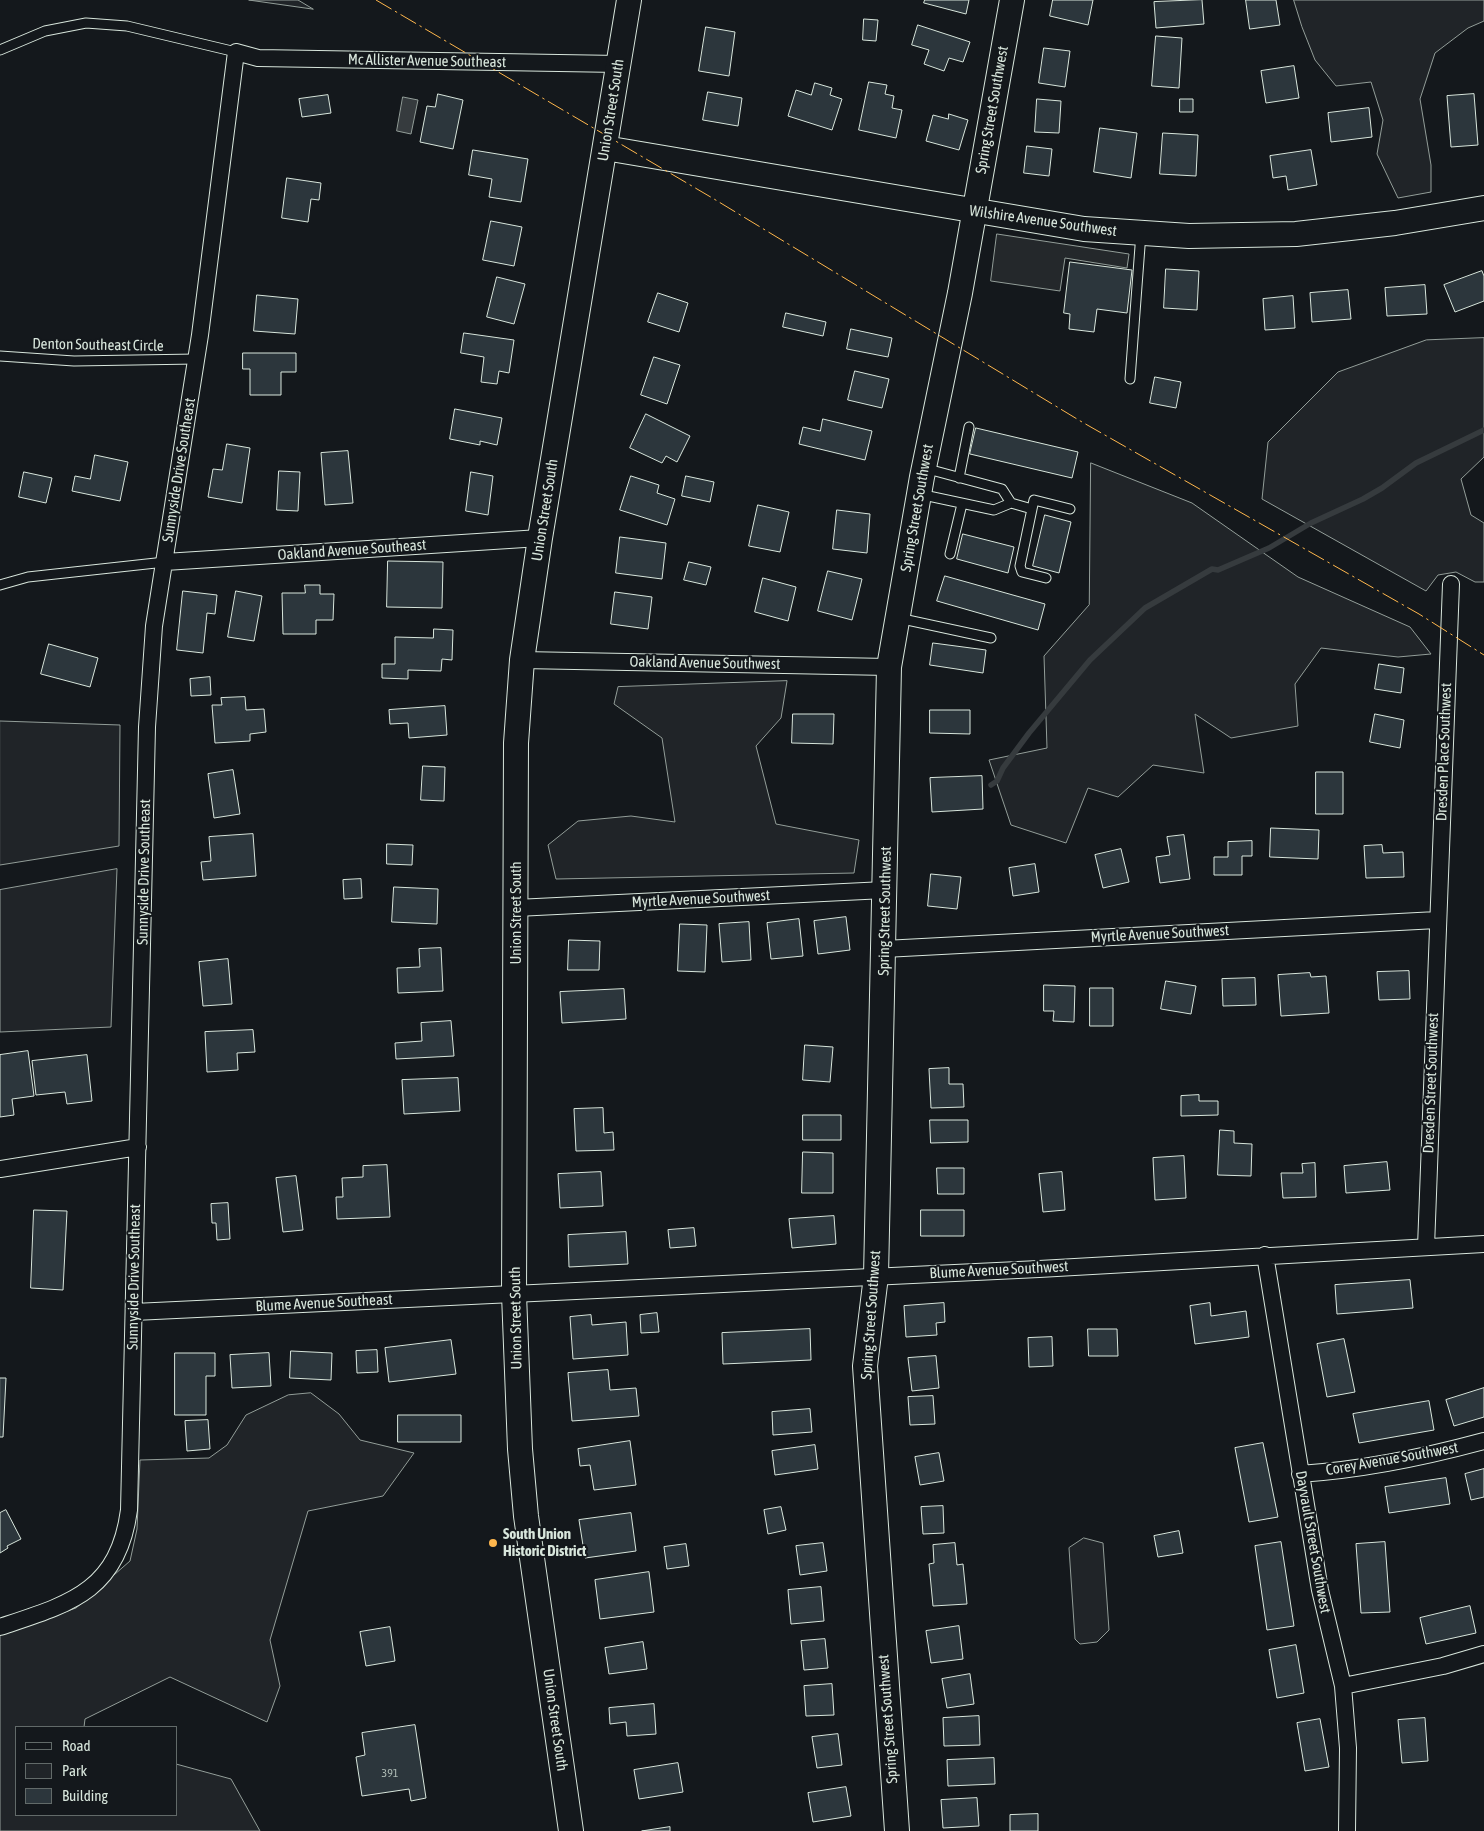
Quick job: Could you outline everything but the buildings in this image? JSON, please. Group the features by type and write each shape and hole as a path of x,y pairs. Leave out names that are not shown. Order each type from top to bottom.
{"street":[{"name":"Union Street South","path":"571,1831 526,1516 520,1449 514,1294 516,743 522,660 540,538 629,0"},
{"name":"Spring Street Southwest","path":"896,1831 865,1366 876,1276 886,890 889,667 919,494 975,212 1012,0"},
{"name":"Mc Allister Avenue Southeast","path":"236,52 258,58 619,64"},
{"name":"Sunnyside Drive Southeast","path":"0,1627 60,1606 88,1589 108,1570 122,1547 129,1510 147,727 154,626 196,359 236,52"},
{"name":"Wilshire Avenue Southwest","path":"605,148 975,212 1084,229 1141,233 1189,236 1296,234 1395,223 1484,208"},
{"name":"Oakland Avenue Southeast","path":"165,562 540,538"},
{"name":"Dresden Place Southwest","path":"1437,920 1451,584"},
{"name":"Oakland Avenue Southwest","path":"522,660 889,667"},
{"name":"Myrtle Avenue Southwest","path":"516,908 886,890"},
{"name":"Myrtle Avenue Southwest","path":"884,949 1437,920"},
{"name":"Dresden Street Southwest","path":"1426,1247 1437,920"},
{"path":"0,1168 138,1147"},
{"name":"Blume Avenue Southwest","path":"514,1294 1484,1244"},
{"name":"Dayvault Street Southwest","path":"1265,1255 1320,1590 1343,1686 1348,1748 1348,1831"},
{"name":"Blume Avenue Southeast","path":"134,1312 514,1294"},
{"name":"Corey Avenue Southwest","path":"1300,1474 1347,1469 1454,1449 1484,1441"},
{"path":"1343,1686 1443,1666 1484,1654"}],"lane":[{"path":"0,50 45,31 86,23 127,26 236,52"},
{"path":"1130,379 1141,233"},
{"name":"Denton Southeast Circle","path":"0,356 74,361 196,359"},
{"path":"959,478 969,427"},
{"path":"924,468 1002,489 1011,503"},
{"path":"919,494 994,510 1011,503 1032,509"},
{"path":"1046,578 1022,572 1020,566 1034,500 1070,508"},
{"path":"950,554 962,504"},
{"path":"0,585 28,577 165,562"},
{"path":"898,618 991,638"}],"green space":[{"path":"249,0 298,0 313,9"},
{"path":"1294,0 1484,0 1484,21 1468,28 1435,53 1420,99 1431,165 1431,192 1398,198 1377,154 1383,120 1371,82 1336,86 1315,60"},
{"path":"1484,338 1484,457 1461,479 1471,515 1484,523 1484,582 1475,582 1456,572 1438,575 1426,591 1262,499 1268,442 1338,372 1426,340"},
{"path":"1091,463 1192,503 1298,577 1410,627 1431,654 1398,657 1321,648 1295,684 1298,726 1231,738 1195,714 1204,773 1153,765 1118,797 1088,788 1066,843 1011,825 989,760 1047,748 1044,656 1089,605"},
{"path":"787,681 781,718 756,746 776,824 859,840 854,873 556,879 548,845 578,821 631,816 675,822 662,738 614,704 618,687"},
{"path":"0,721 120,725 119,846 0,865"},
{"path":"117,869 111,1027 0,1032 0,890"},
{"path":"311,1393 339,1414 360,1440 414,1453 383,1496 308,1511 270,1640 280,1686 267,1722 170,1677 85,1719 84,1726 15,1726 15,1816 178,1816 178,1765 231,1779 260,1831 0,1831 0,1635 76,1608 130,1561 137,1529 140,1460 209,1458 227,1445 246,1415 288,1395"},
{"path":"1084,1538 1103,1543 1109,1630 1097,1642 1080,1644 1075,1639 1069,1548"}],"shaded area":[{"path":"403,97 418,100 411,134 397,131"},
{"path":"997,234 1129,254 1127,268 1065,258 1060,291 991,281"}],"waterway":[{"path":"991,785 997,781 1003,768 1029,733 1090,660 1145,608 1212,569 1218,570 1269,548 1311,523 1363,499 1382,488 1416,463 1484,430"}],"power":[{"path":"376,0 714,199 1082,422 1419,614 1484,655"}],"place":[{"name":"South Union Historic District","path":"493,1543"}]}
